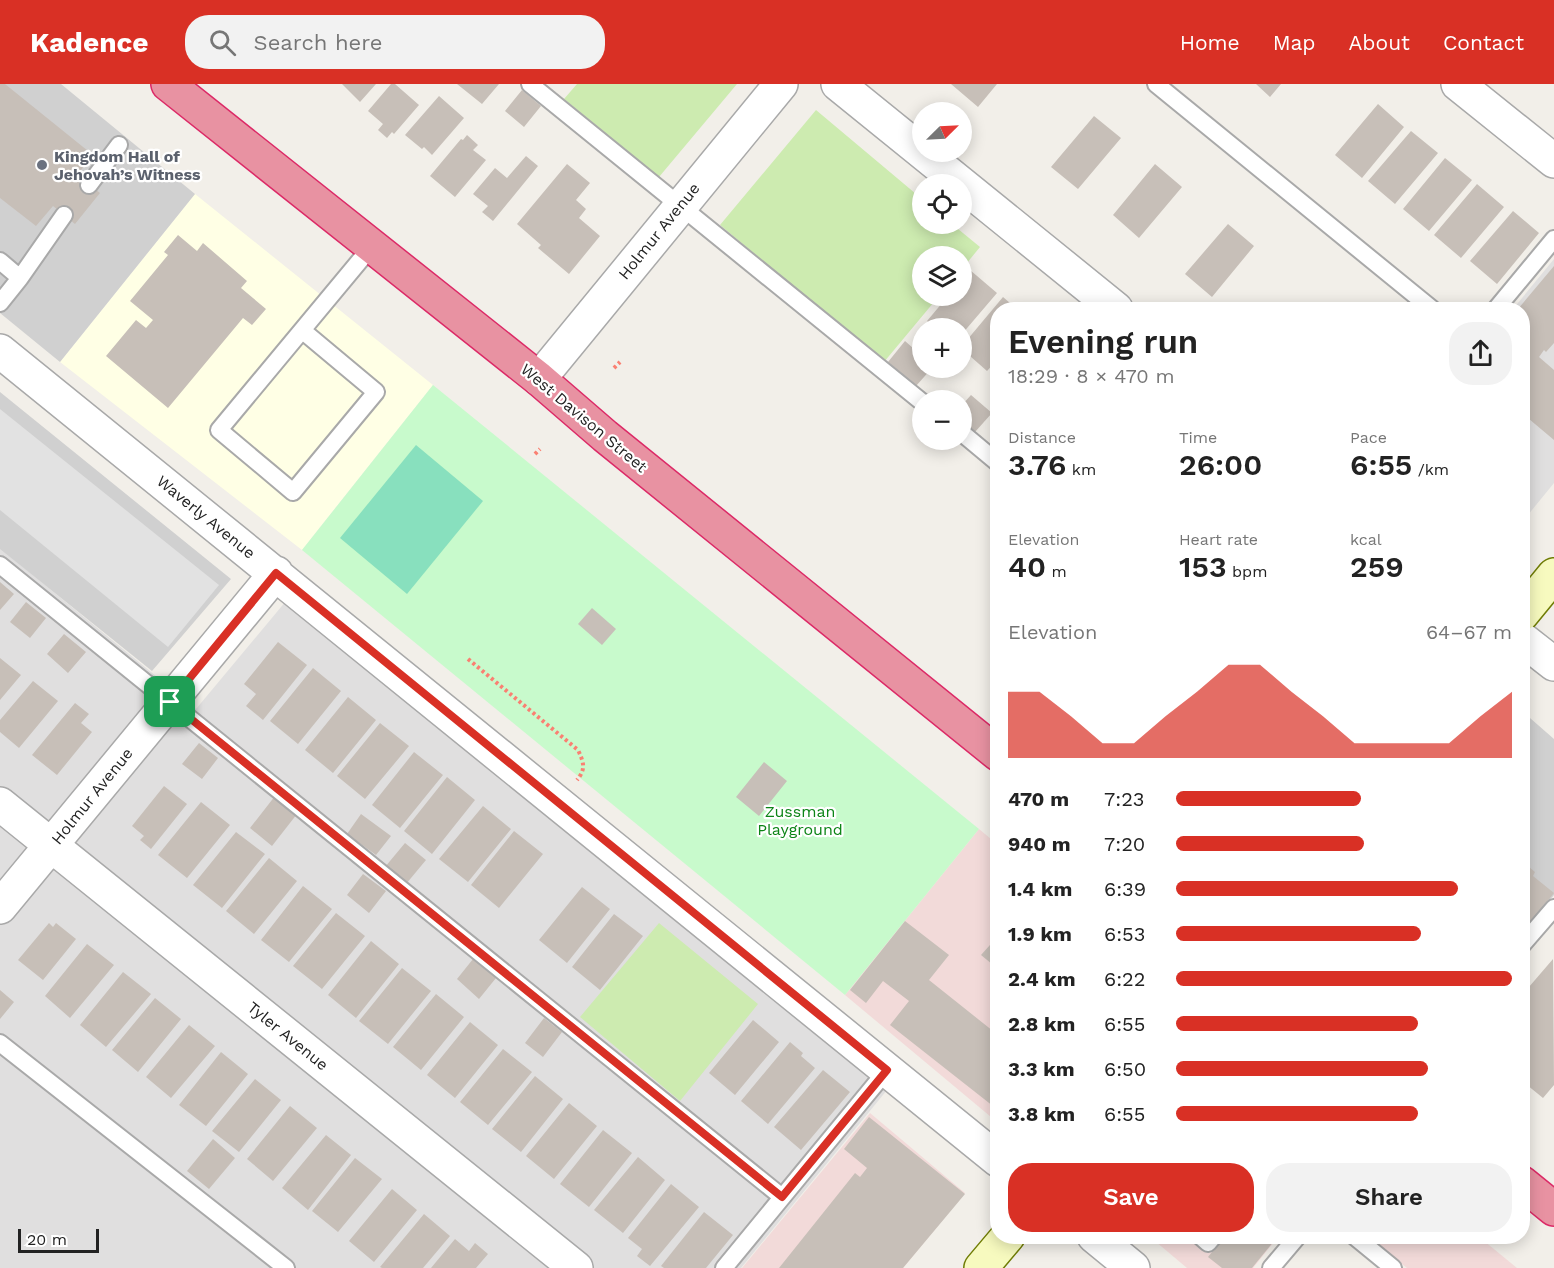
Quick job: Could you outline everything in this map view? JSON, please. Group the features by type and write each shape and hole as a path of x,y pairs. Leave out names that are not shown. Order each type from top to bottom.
{"highway":[{"name":"West Davison Street","path":"168,84 539,379 605,436 990,748"},
{"path":"1530,1190 1554,1209"}],"street":[{"name":"Holmur Avenue","path":"539,379 781,84"},
{"path":"838,84 1107,302"},
{"path":"1458,84 1554,161"},
{"name":"Waverly Avenue","path":"0,351 990,1154"},
{"name":"Holmur Avenue","path":"0,907 276,573"},
{"path":"1530,604 1554,575"},
{"path":"1530,645 1554,664"},
{"name":"Tyler Avenue","path":"0,804 576,1268"},
{"path":"981,1268 1001,1244"},
{"path":"1104,1244 1133,1268"}],"lane":[{"path":"530,84 912,394"},
{"path":"1156,84 1423,302"},
{"path":"89,185 119,144"},
{"path":"0,303 64,215"},
{"path":"1502,302 1554,239"},
{"path":"303,331 376,392 293,492 219,430 372,246"},
{"path":"0,261 20,278"},
{"path":"972,441 990,456"},
{"path":"0,564 782,1197"},
{"path":"1530,937 1552,914"},
{"path":"0,1043 286,1268"},
{"path":"724,1268 887,1070"},
{"path":"1271,1268 1291,1244"},
{"path":"1364,1244 1393,1268"}],"path":[{"path":"614,368 620,362"},
{"path":"535,454 540,449"},
{"path":"468,659 578,750 584,764 583,772 558,803"}],"shaded area":[{"path":"0,84 61,84 195,194 60,362 0,313"},
{"path":"195,194 433,385 302,550 60,362"},
{"path":"1554,259 1554,483 1530,512 1530,302 1519,302"},
{"path":"0,392 231,579 152,671 0,549"},
{"path":"0,409 219,585 168,647 0,510"},
{"path":"0,548 196,709 286,601 892,1084 741,1268 0,1268"},
{"path":"1530,718 1554,739 1554,895 1530,924"},
{"path":"979,829 990,838 990,1116 845,995"},
{"path":"870,1113 965,1193 903,1268 742,1268"},
{"path":"1158,1244 1272,1244 1253,1268 1187,1268"},
{"path":"1377,1244 1488,1244 1517,1268 1407,1268"}],"green space":[{"path":"577,84 737,84 659,177 564,99"},
{"path":"816,110 912,191 912,234 964,234 980,247 972,257 972,246 912,246 912,306 931,306 921,318 912,318 912,328 884,362 720,225"},
{"name":"Zussman Playground","path":"433,385 979,829 845,995 302,550"},
{"path":"416,445 483,501 407,594 340,538"},
{"path":"659,923 758,1004 680,1101 580,1017"}],"building":[{"name":"Kingdom Hall of Jehovah’s Witness","path":"0,84 5,84 93,155 77,175 100,193 75,224 53,206 36,226 0,198"},
{"path":"342,84 376,84 360,102"},
{"path":"391,84 395,84 419,105 394,134 392,132 387,138 378,130 383,124 368,111"},
{"path":"457,84 499,84 482,104"},
{"path":"951,84 997,84 978,107"},
{"path":"1256,84 1281,84 1270,97"},
{"path":"522,90 541,106 524,127 505,111"},
{"path":"439,96 464,118 432,155 405,135"},
{"path":"1378,104 1404,127 1362,178 1335,155"},
{"path":"1094,116 1121,138 1078,189 1051,167"},
{"path":"1411,131 1438,153 1395,204 1368,181"},
{"path":"467,135 478,145 473,150 486,160 455,197 430,176"},
{"path":"526,156 538,166 493,221 482,212 488,206 473,194 495,168 507,178"},
{"path":"1445,158 1472,180 1429,231 1403,209"},
{"path":"567,164 590,183 576,200 586,209 579,218 600,236 569,274 538,248 541,245 517,224"},
{"path":"1155,164 1182,187 1139,238 1113,215"},
{"path":"1477,184 1504,207 1461,258 1434,235"},
{"path":"1513,211 1539,233 1497,284 1470,261"},
{"path":"1228,224 1254,246 1212,297 1185,274"},
{"path":"178,235 197,251 203,243 247,281 241,288 266,309 252,325 243,318 168,408 106,356 136,320 146,328 153,320 130,301 168,255 164,252"},
{"path":"1554,266 1554,343 1539,357 1554,370 1554,440 1530,420 1530,302 1524,302"},
{"path":"972,272 997,293 972,322 972,318 930,318 940,306 972,306"},
{"path":"1003,297 1009,302 999,302"},
{"path":"990,313 990,368 987,371 972,358 972,334"},
{"path":"905,341 912,347 912,378 923,378 916,386 888,362"},
{"path":"972,396 990,411 990,415 975,432 972,429"},
{"path":"0,582 14,594 0,610"},
{"path":"26,602 46,618 30,638 10,622"},
{"path":"592,608 616,629 602,645 578,624"},
{"path":"64,634 86,652 68,673 47,654"},
{"path":"278,642 307,665 263,720 246,706 256,694 244,684"},
{"path":"0,658 21,675 0,700"},
{"path":"313,668 341,691 298,744 270,721"},
{"path":"33,681 58,701 19,748 0,732 0,720"},
{"path":"348,697 376,720 333,773 305,750"},
{"path":"75,703 89,714 81,723 92,732 57,775 32,755"},
{"path":"380,723 409,746 365,799 337,776"},
{"path":"199,743 218,758 202,779 182,764"},
{"path":"414,752 443,775 400,828 372,805"},
{"path":"764,762 787,781 759,816 736,797"},
{"path":"447,777 475,800 432,854 404,831"},
{"path":"164,786 187,804 151,849 140,840 144,836 132,826"},
{"path":"275,796 297,814 272,846 250,828"},
{"path":"201,802 230,825 187,878 158,855"},
{"path":"483,806 511,829 468,882 439,859"},
{"path":"361,814 391,836 376,855 347,834"},
{"path":"514,831 543,854 499,908 471,885"},
{"path":"236,832 265,854 222,908 193,885"},
{"path":"405,843 426,860 406,884 385,867"},
{"path":"269,858 297,881 254,934 226,911"},
{"path":"1530,868 1535,872 1533,876 1554,893 1530,923"},
{"path":"363,874 386,891 369,913 347,895"},
{"path":"303,886 332,909 289,962 261,940"},
{"path":"582,887 610,909 567,963 539,940"},
{"path":"336,913 365,936 322,989 293,966"},
{"path":"614,914 643,936 600,990 572,967"},
{"path":"905,921 949,955 929,980 990,1029 990,1104 890,1025 909,1001 883,981 866,1003 850,990"},
{"path":"49,923 53,927 56,923 76,939 43,980 18,960"},
{"path":"371,941 399,964 356,1018 328,995"},
{"path":"87,944 114,965 70,1018 45,996"},
{"path":"990,945 990,962 981,955"},
{"path":"473,959 496,978 479,999 457,979"},
{"path":"1553,959 1554,1085 1543,1098 1530,1087 1530,986"},
{"path":"402,968 431,991 388,1044 359,1021"},
{"path":"123,972 151,994 106,1047 80,1025"},
{"path":"0,990 14,1002 0,1019"},
{"path":"436,994 464,1017 421,1070 393,1047"},
{"path":"155,998 181,1019 138,1072 112,1050"},
{"path":"544,1018 562,1032 543,1057 525,1043"},
{"path":"753,1020 779,1042 735,1095 709,1073"},
{"path":"470,1022 498,1045 455,1098 427,1075"},
{"path":"189,1025 215,1046 171,1098 146,1077"},
{"path":"790,1042 815,1068 768,1124 741,1101"},
{"path":"503,1049 532,1072 488,1125 460,1102"},
{"path":"221,1052 248,1074 206,1126 179,1105"},
{"path":"823,1070 850,1092 801,1150 774,1127"},
{"path":"535,1076 563,1099 521,1152 492,1129"},
{"path":"255,1079 281,1100 239,1152 212,1131"},
{"path":"569,1103 597,1126 554,1179 526,1156"},
{"path":"290,1106 317,1128 273,1181 247,1159"},
{"path":"869,1117 965,1194 903,1268 779,1268 855,1173 860,1177 867,1168 844,1149"},
{"path":"603,1130 632,1153 589,1207 560,1184"},
{"path":"326,1135 351,1155 308,1210 282,1188"},
{"path":"213,1139 235,1158 209,1189 187,1171"},
{"path":"638,1157 665,1180 623,1233 594,1210"},
{"path":"355,1158 382,1179 338,1232 312,1211"},
{"path":"671,1184 699,1207 650,1266 637,1256 642,1249 628,1238"},
{"path":"392,1189 417,1210 374,1262 349,1241"},
{"path":"704,1212 733,1235 706,1268 664,1268 661,1266"},
{"path":"424,1214 450,1236 423,1268 380,1267"},
{"path":"455,1239 469,1251 475,1243 488,1254 476,1268 431,1268"},
{"path":"1219,1244 1272,1244 1252,1268 1222,1268 1208,1257"}],"place":[{"name":"Kingdom Hall of Jehovah’s Witness","path":"42,165"}],"route":[{"path":"276,573 887,1070 782,1197 170,702 276,573"}]}
